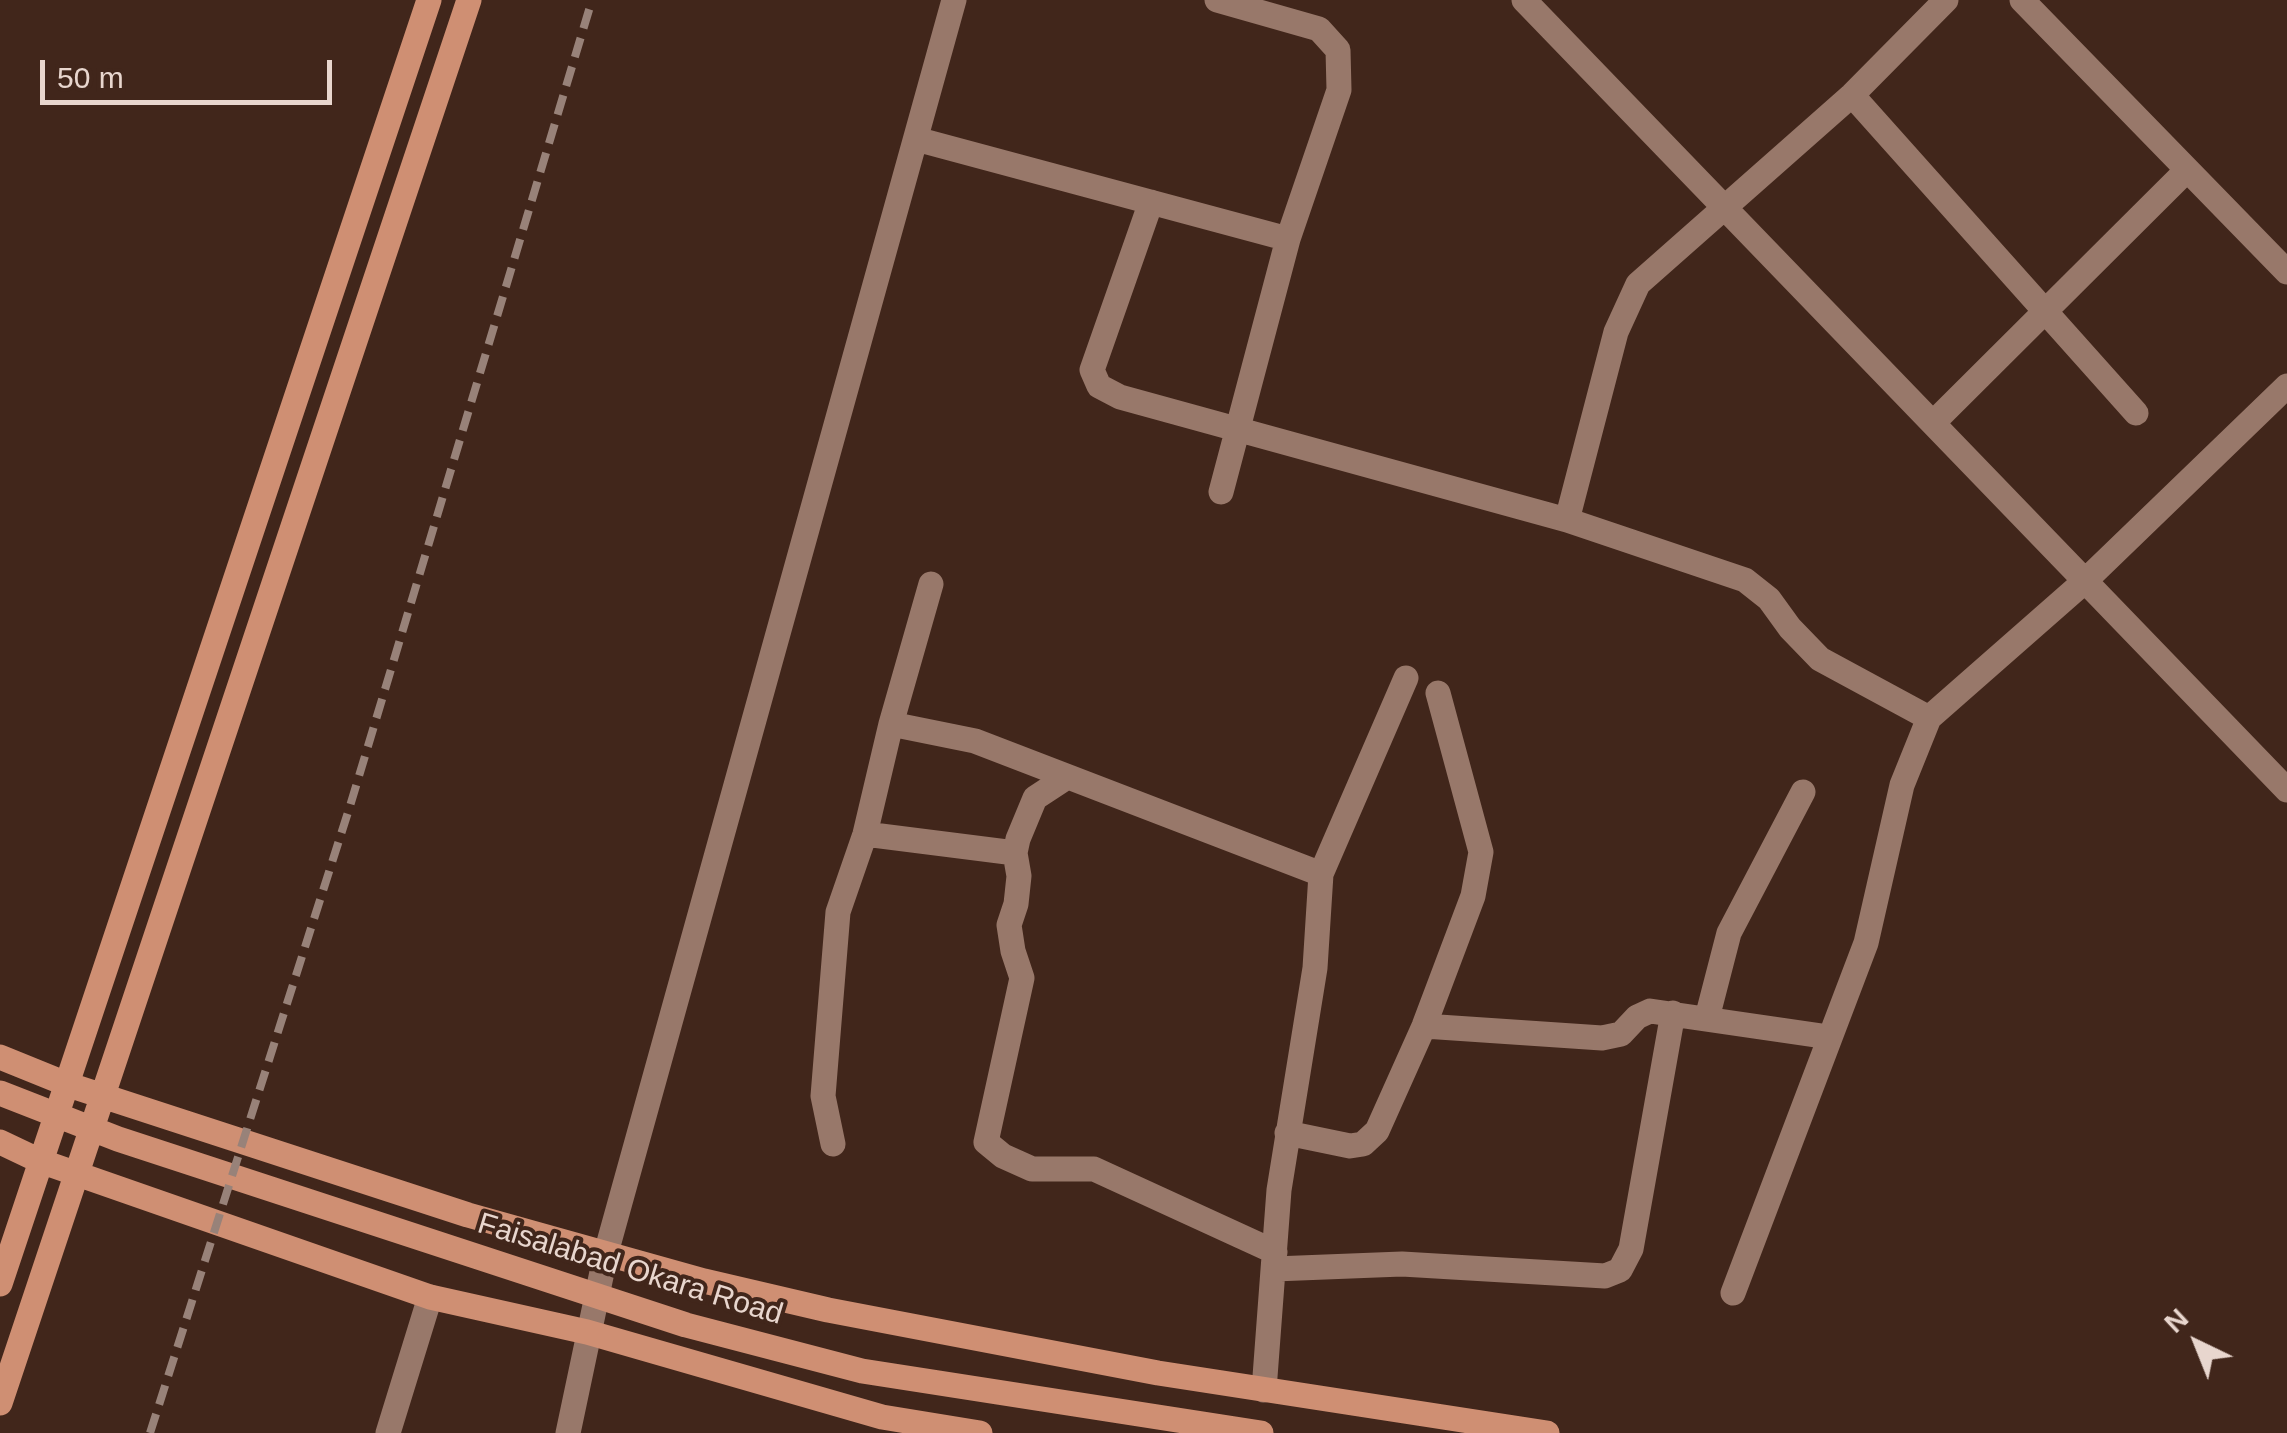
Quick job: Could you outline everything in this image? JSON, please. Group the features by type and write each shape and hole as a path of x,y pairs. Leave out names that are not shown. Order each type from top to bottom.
{"main road":[{"path":"0,1284 430,0"},
{"path":"0,1402 469,0"},
{"path":"0,1057 69,1085 468,1215 828,1310 1158,1374 1546,1433"},
{"name":"Faisalabad Okara Road","path":"0,1093 118,1139 686,1325 862,1371 1261,1433"},
{"path":"0,1142 76,1174 430,1297 588,1332 882,1417 980,1433"}],"street":[{"path":"568,1433 606,1253 954,0"},
{"path":"1217,0 1319,29 1338,50 1340,90 1288,239 1221,492"},
{"path":"1524,0 2287,790"},
{"path":"1568,520 1616,332 1638,284 1852,95 1946,0"},
{"path":"2022,0 2287,272"},
{"path":"1852,95 2136,414"},
{"path":"916,139 1288,239"},
{"path":"1934,424 2187,170"},
{"path":"1151,202 1092,370 1099,386 1120,397 1568,520 1745,580 1769,599 1820,659 1929,718"},
{"path":"1732,1292 1866,943 1902,785 1929,718 2085,581 2287,386"},
{"path":"833,1144 823,1096 838,912 865,834 891,724 932,584"},
{"path":"1264,1390 1279,1190 1315,968 1321,874 1406,678"},
{"path":"1288,1133 1350,1146 1363,1144 1377,1132 1424,1026 1473,896 1481,852 1438,693"},
{"path":"891,724 975,741 1321,874"},
{"path":"1067,777 1035,798 1015,853 1019,876 1010,925 1012,951 1022,978 986,1142 1003,1156 1032,1170 1094,1169 1274,1261 1604,1276 1620,1270 1631,1249 1674,1013"},
{"path":"1707,1018 1729,933 1803,792"},
{"path":"865,834 1015,853"},
{"path":"1424,1026 1602,1038 1621,1034 1650,1011 1829,1037"},
{"path":"388,1433 430,1297"}],"railway":[{"path":"150,1433 350,806 592,0"}]}
